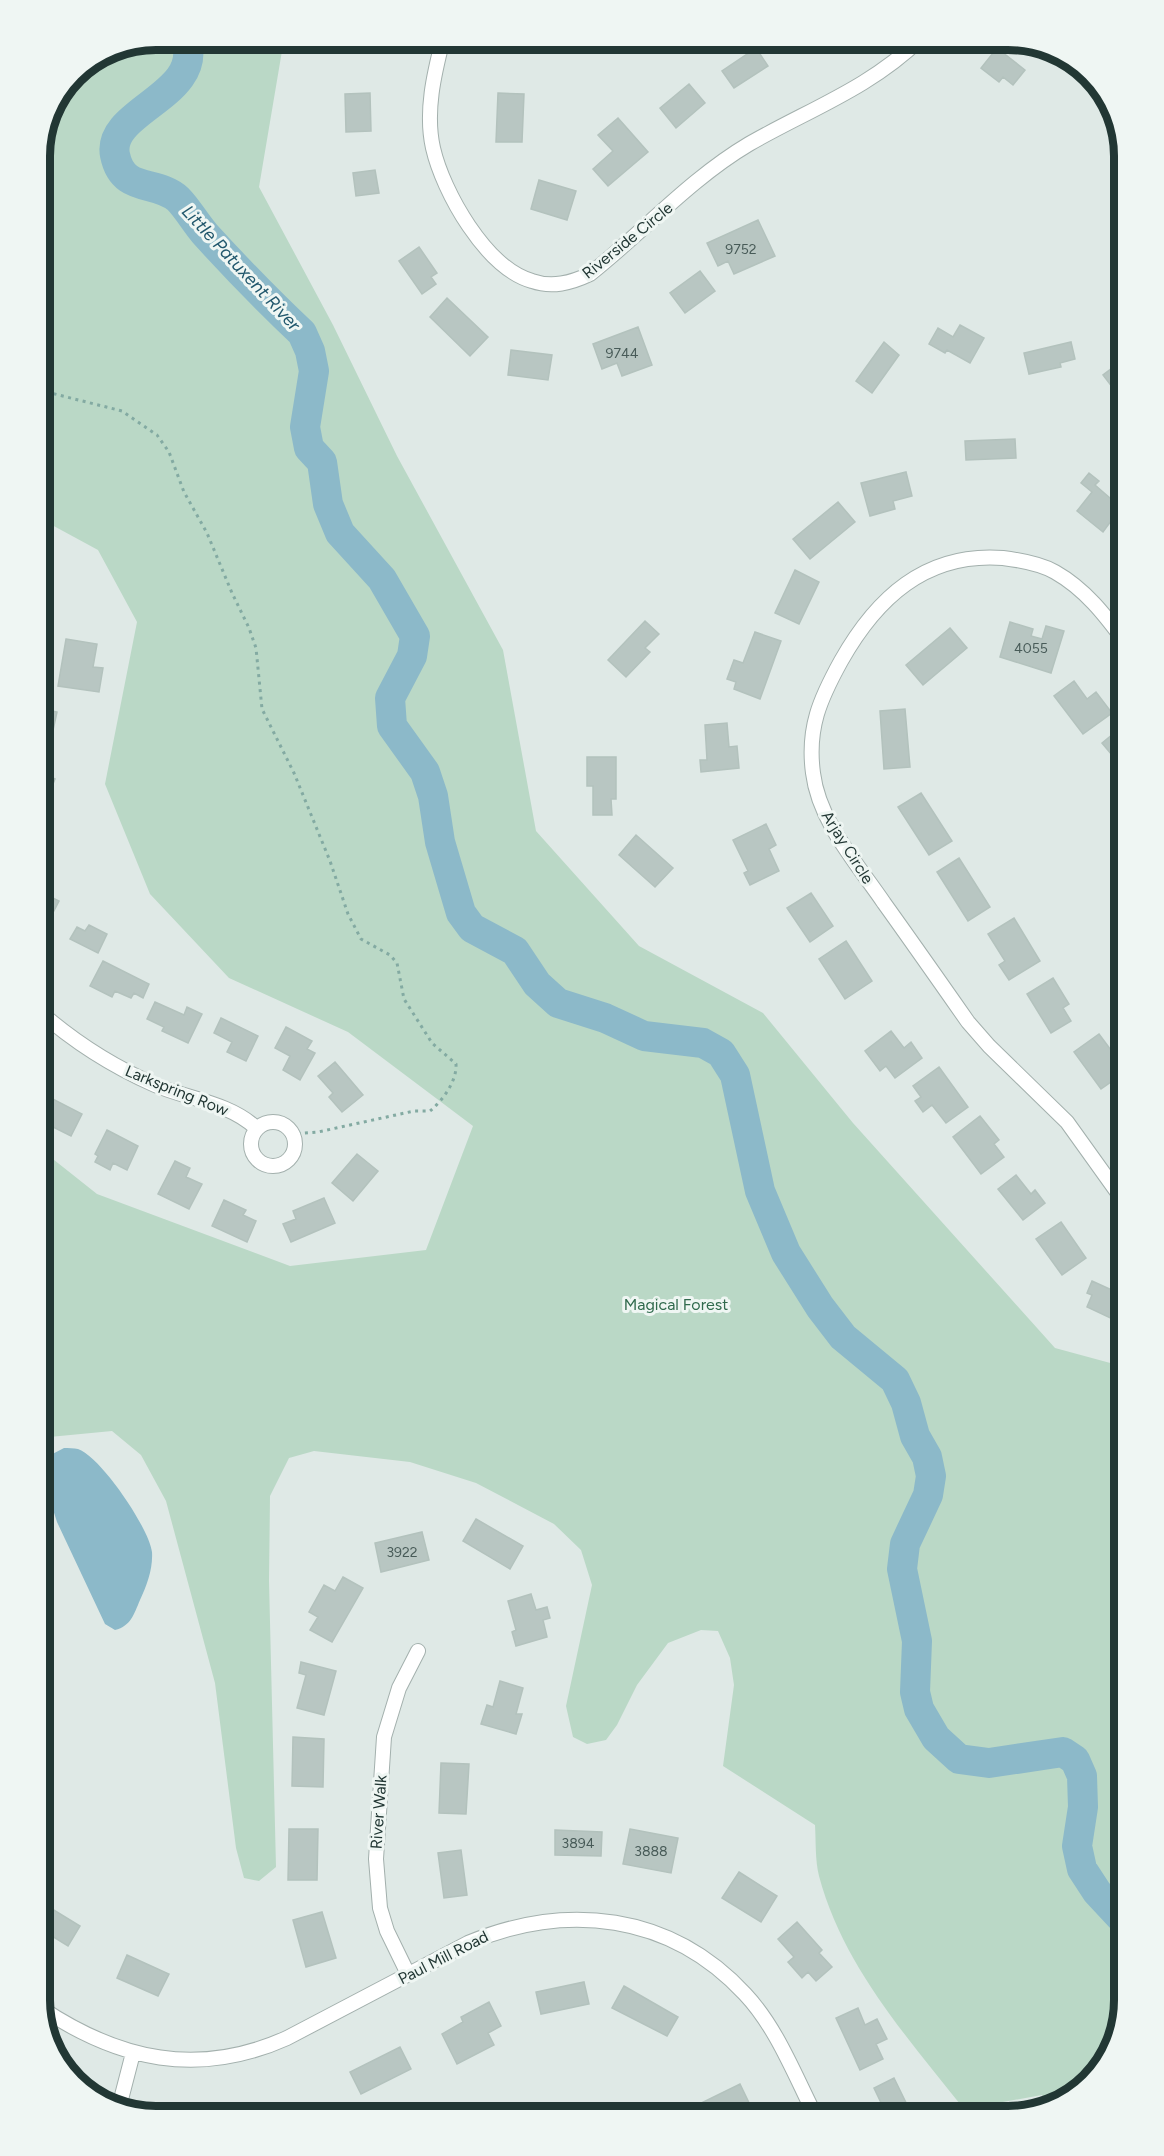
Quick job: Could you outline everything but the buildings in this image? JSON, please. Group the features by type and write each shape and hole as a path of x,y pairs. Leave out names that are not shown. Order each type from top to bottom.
{"street":[{"name":"Riverside Circle","path":"441,50 433,84 430,114 433,148 455,203 498,260 515,274 532,282 552,285 572,282 590,274 708,173 749,144 860,86 909,50"},
{"name":"Arjay Circle","path":"1114,628 1094,602 1054,571 1012,559 989,557 942,566 913,578 883,602 860,628 818,705 811,753 817,795 853,858 968,1022 989,1046 1067,1122 1114,1188"},
{"name":"Larkspring Row","path":"50,1021 121,1068 155,1085 232,1111 256,1128"},
{"path":"273,1121 281,1122 294,1134 295,1150 291,1158 282,1164 273,1166 263,1164 251,1149 251,1139 256,1128 273,1121"},
{"name":"River Walk","path":"408,1974 387,1931 380,1908 376,1859 382,1756 388,1716 418,1651"},
{"name":"Paul Mill Road","path":"51,2014 99,2042 133,2053 202,2060 258,2050 287,2038 468,1942 494,1932 556,1918 592,1918 632,1924 664,1936 722,1972 746,1995 768,2024 810,2106"},
{"path":"121,2100 133,2053"}],"path":[{"path":"50,393 122,411 157,435 169,452 184,492 207,533 249,628 256,648 262,709 294,773 330,861 348,914 361,939 390,955 397,963 404,999 432,1043 456,1064 456,1073 451,1085 430,1111 414,1111 318,1132 294,1134"}],"green space":[{"name":"Magical Forest","path":"149,50 282,50 259,187 333,325 397,456 503,650 536,831 639,946 763,1013 853,1123 1055,1348 1114,1364 1114,2014 1109,2034 1097,2059 1083,2075 1061,2092 1044,2100 1042,2095 981,2106 962,2106 899,2027 860,1970 830,1909 819,1876 815,1825 723,1766 734,1685 730,1658 718,1631 701,1630 668,1643 637,1685 617,1725 606,1740 587,1744 573,1737 566,1706 592,1585 581,1550 554,1524 476,1483 410,1462 314,1451 289,1458 270,1496 269,1581 276,1867 259,1881 244,1878 236,1848 215,1683 166,1501 141,1455 112,1431 50,1437 50,1157 97,1194 290,1266 426,1250 473,1126 348,1032 229,978 150,894 105,784 137,622 98,550 50,524 50,142 55,122 67,97 86,76 109,60 128,53"}],"water":[{"path":"64,1448 78,1449 88,1455 122,1494 149,1541 152,1565 149,1577 134,1615 125,1626 115,1630 105,1624 57,1522 50,1500 50,1455"}],"waterway":[{"name":"Little Patuxent River","path":"187,50 188,59 182,75 170,89 125,126 116,139 115,155 125,176 141,184 160,189 178,199 202,231 302,333 310,351 314,371 305,427 309,448 322,462 328,504 340,533 382,579 415,636 412,656 390,698 392,726 425,772 433,796 440,842 461,913 472,928 515,951 537,984 558,1003 605,1018 644,1036 703,1043 721,1053 735,1075 760,1191 786,1253 820,1307 843,1337 895,1380 906,1403 915,1436 927,1457 931,1476 928,1495 905,1544 902,1569 917,1641 915,1692 919,1709 936,1738 959,1759 989,1763 1063,1752 1075,1760 1082,1776 1083,1807 1077,1846 1082,1869 1097,1892 1114,1910"}]}
